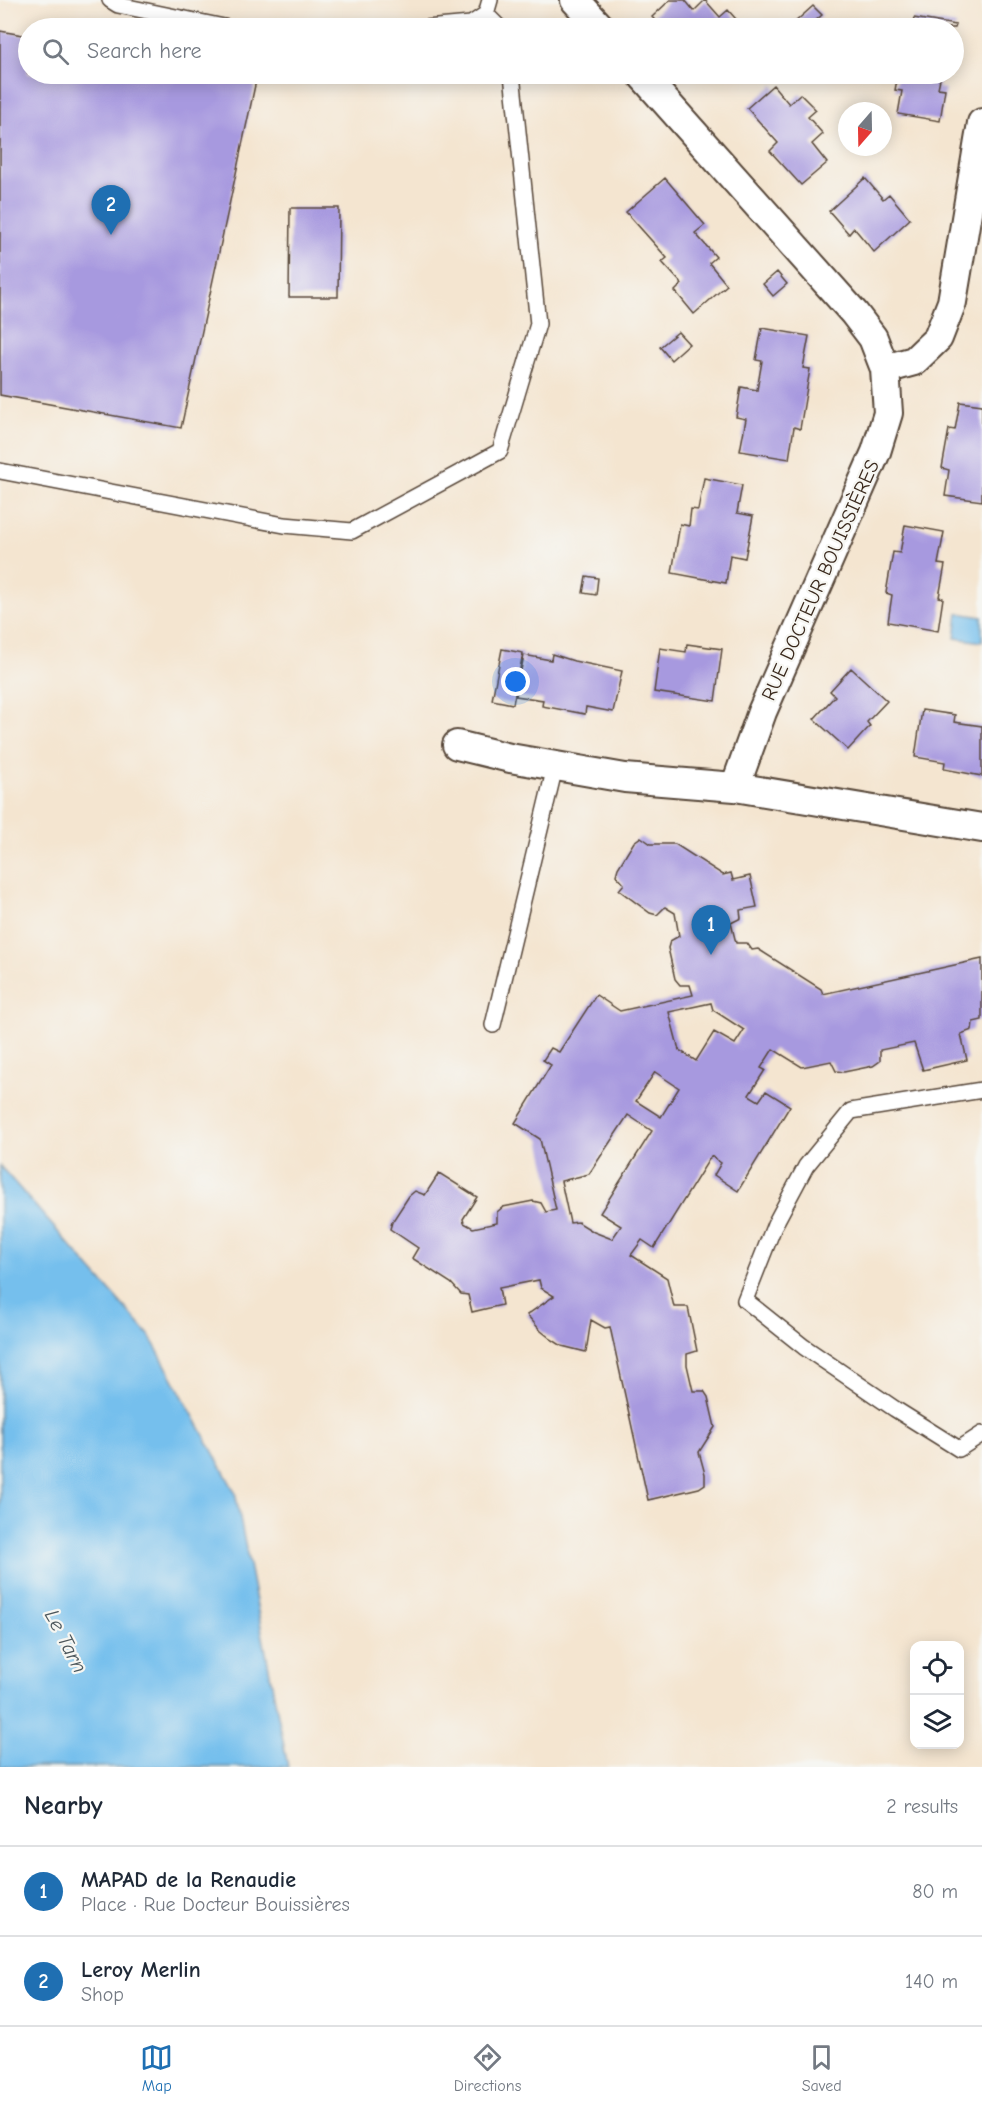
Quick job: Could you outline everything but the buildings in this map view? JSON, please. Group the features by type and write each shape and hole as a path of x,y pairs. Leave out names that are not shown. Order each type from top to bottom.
{"street":[{"path":"575,0 592,18"},
{"name":"RUE DOCTEUR BOUISSIÈRES","path":"650,84 854,313 873,338 885,369 888,413 876,452 762,712 735,787"},
{"path":"885,369 914,361 938,338 951,302 982,123"},
{"path":"457,745 555,767 624,778 735,787 982,828"}],"lane":[{"path":"110,0 118,5 181,18"},
{"path":"477,18 488,7"},
{"path":"0,471 284,525 352,531 500,451 538,324 513,84"},
{"path":"493,1025 555,767"},
{"path":"982,1090 851,1111 806,1166 775,1224 746,1300 813,1353 895,1410 959,1449 982,1434"}],"water":[{"path":"958,613 982,617 982,642 955,638"},
{"name":"Le Tarn","path":"0,1166 149,1335 235,1492 288,1767 0,1767"}],"place":[{"name":"Leroy Merlin","path":"111,235"},
{"name":"MAPAD de la Renaudie","path":"711,955"}]}
